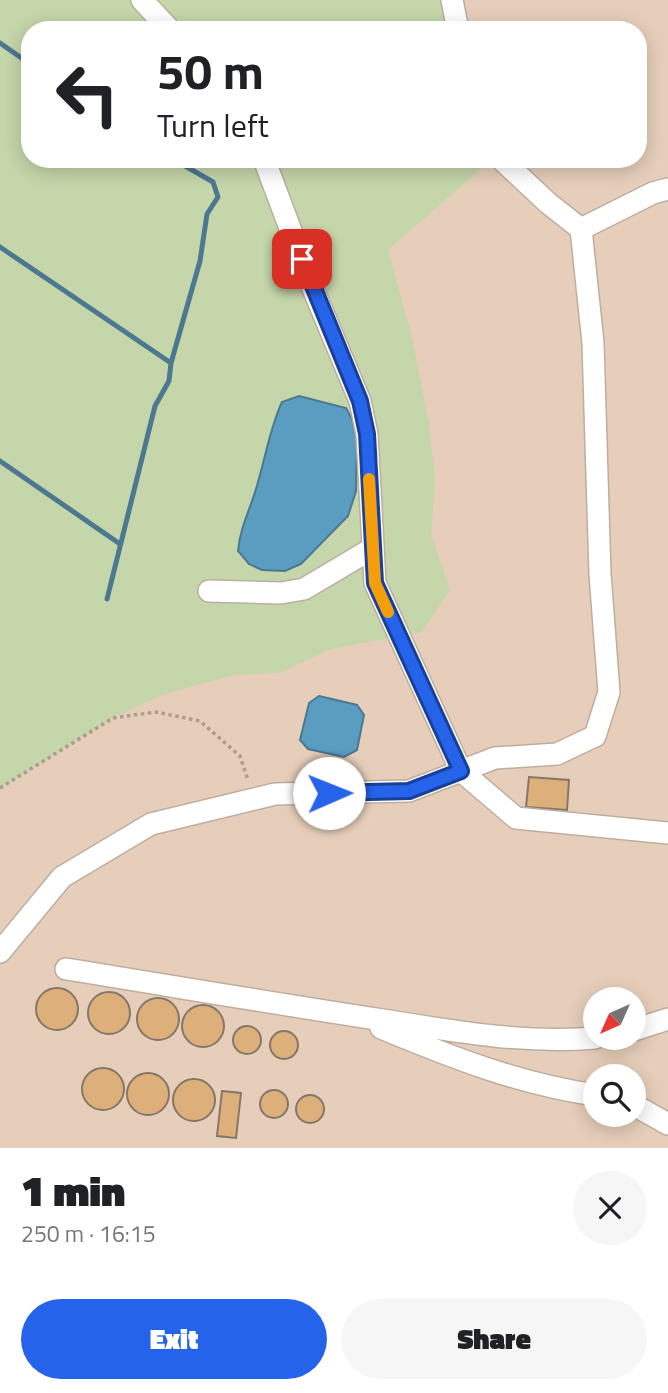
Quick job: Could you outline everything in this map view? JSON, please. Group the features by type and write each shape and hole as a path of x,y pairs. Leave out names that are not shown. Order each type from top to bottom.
{"lane":[{"path":"142,0 162,21"},
{"path":"452,0 456,21"},
{"path":"267,168 311,284 360,401 367,434 375,583 461,771 516,818 668,833"},
{"path":"0,952 62,877 151,824 275,794 409,791 495,758 557,754 595,736 609,692 600,574 593,343 581,229 511,168"},
{"path":"581,229 653,193 668,189"},
{"path":"209,590 281,593 304,589 373,548"},
{"path":"66,969 351,1016 523,1038 583,1039"},
{"path":"351,1016 503,1075 538,1085 583,1093"},
{"path":"646,1026 668,1019"},
{"path":"646,1112 668,1124"}],"path":[{"path":"0,788 113,719 156,712 200,721 240,756 254,799"}],"shaded area":[{"path":"452,0 668,0 668,1148 0,1148 0,788 10,780 388,250 483,168 647,168 647,21 456,21"}],"green space":[{"path":"0,0 452,0 456,21 21,21 21,168 483,168 388,250 412,337 429,424 435,479 431,534 450,590 422,632 331,649 279,673 233,675 162,695 113,718 0,788"}],"water":[{"path":"299,396 346,408 357,437 356,491 348,516 301,564 285,571 262,570 249,564 238,551 239,542 282,402"},
{"path":"319,696 357,705 364,715 357,750 344,757 308,749 300,740 309,703"}],"building":[{"path":"529,777 569,780 567,810 526,807"},
{"path":"57,988 72,994 78,1009 72,1024 57,1030 42,1024 36,1009 42,994"},
{"path":"109,992 124,998 130,1013 124,1028 109,1034 94,1028 88,1013 94,998"},
{"path":"158,998 173,1004 179,1019 173,1034 158,1040 143,1034 137,1019 143,1004"},
{"path":"203,1005 218,1011 224,1026 218,1041 203,1047 188,1041 182,1026 188,1011"},
{"path":"247,1026 257,1030 261,1040 257,1050 247,1054 237,1050 233,1040 237,1030"},
{"path":"284,1031 294,1035 298,1045 294,1055 284,1059 274,1055 270,1045 274,1035"},
{"path":"103,1068 118,1074 124,1089 118,1104 103,1110 88,1104 82,1089 88,1074"},
{"path":"148,1073 163,1079 169,1094 163,1109 148,1115 133,1109 127,1094 133,1079"},
{"path":"194,1079 209,1085 215,1100 209,1115 194,1121 179,1115 173,1100 179,1085"},
{"path":"274,1090 284,1094 288,1104 284,1114 274,1118 264,1114 260,1104 264,1094"},
{"path":"222,1091 241,1093 236,1138 217,1136"},
{"path":"310,1095 320,1099 324,1109 320,1119 310,1123 300,1119 296,1109 300,1099"}],"waterway":[{"path":"0,43 21,58"},
{"path":"171,363 200,261 207,214 218,197 213,182 189,168"},
{"path":"0,247 171,363 169,381 155,406 107,599"},
{"path":"0,461 120,544"}],"slow traffic":[{"path":"369,479 375,583 388,612"}],"route":[{"path":"302,259 360,401 367,434 375,583 461,771 409,791 329,793"}]}
